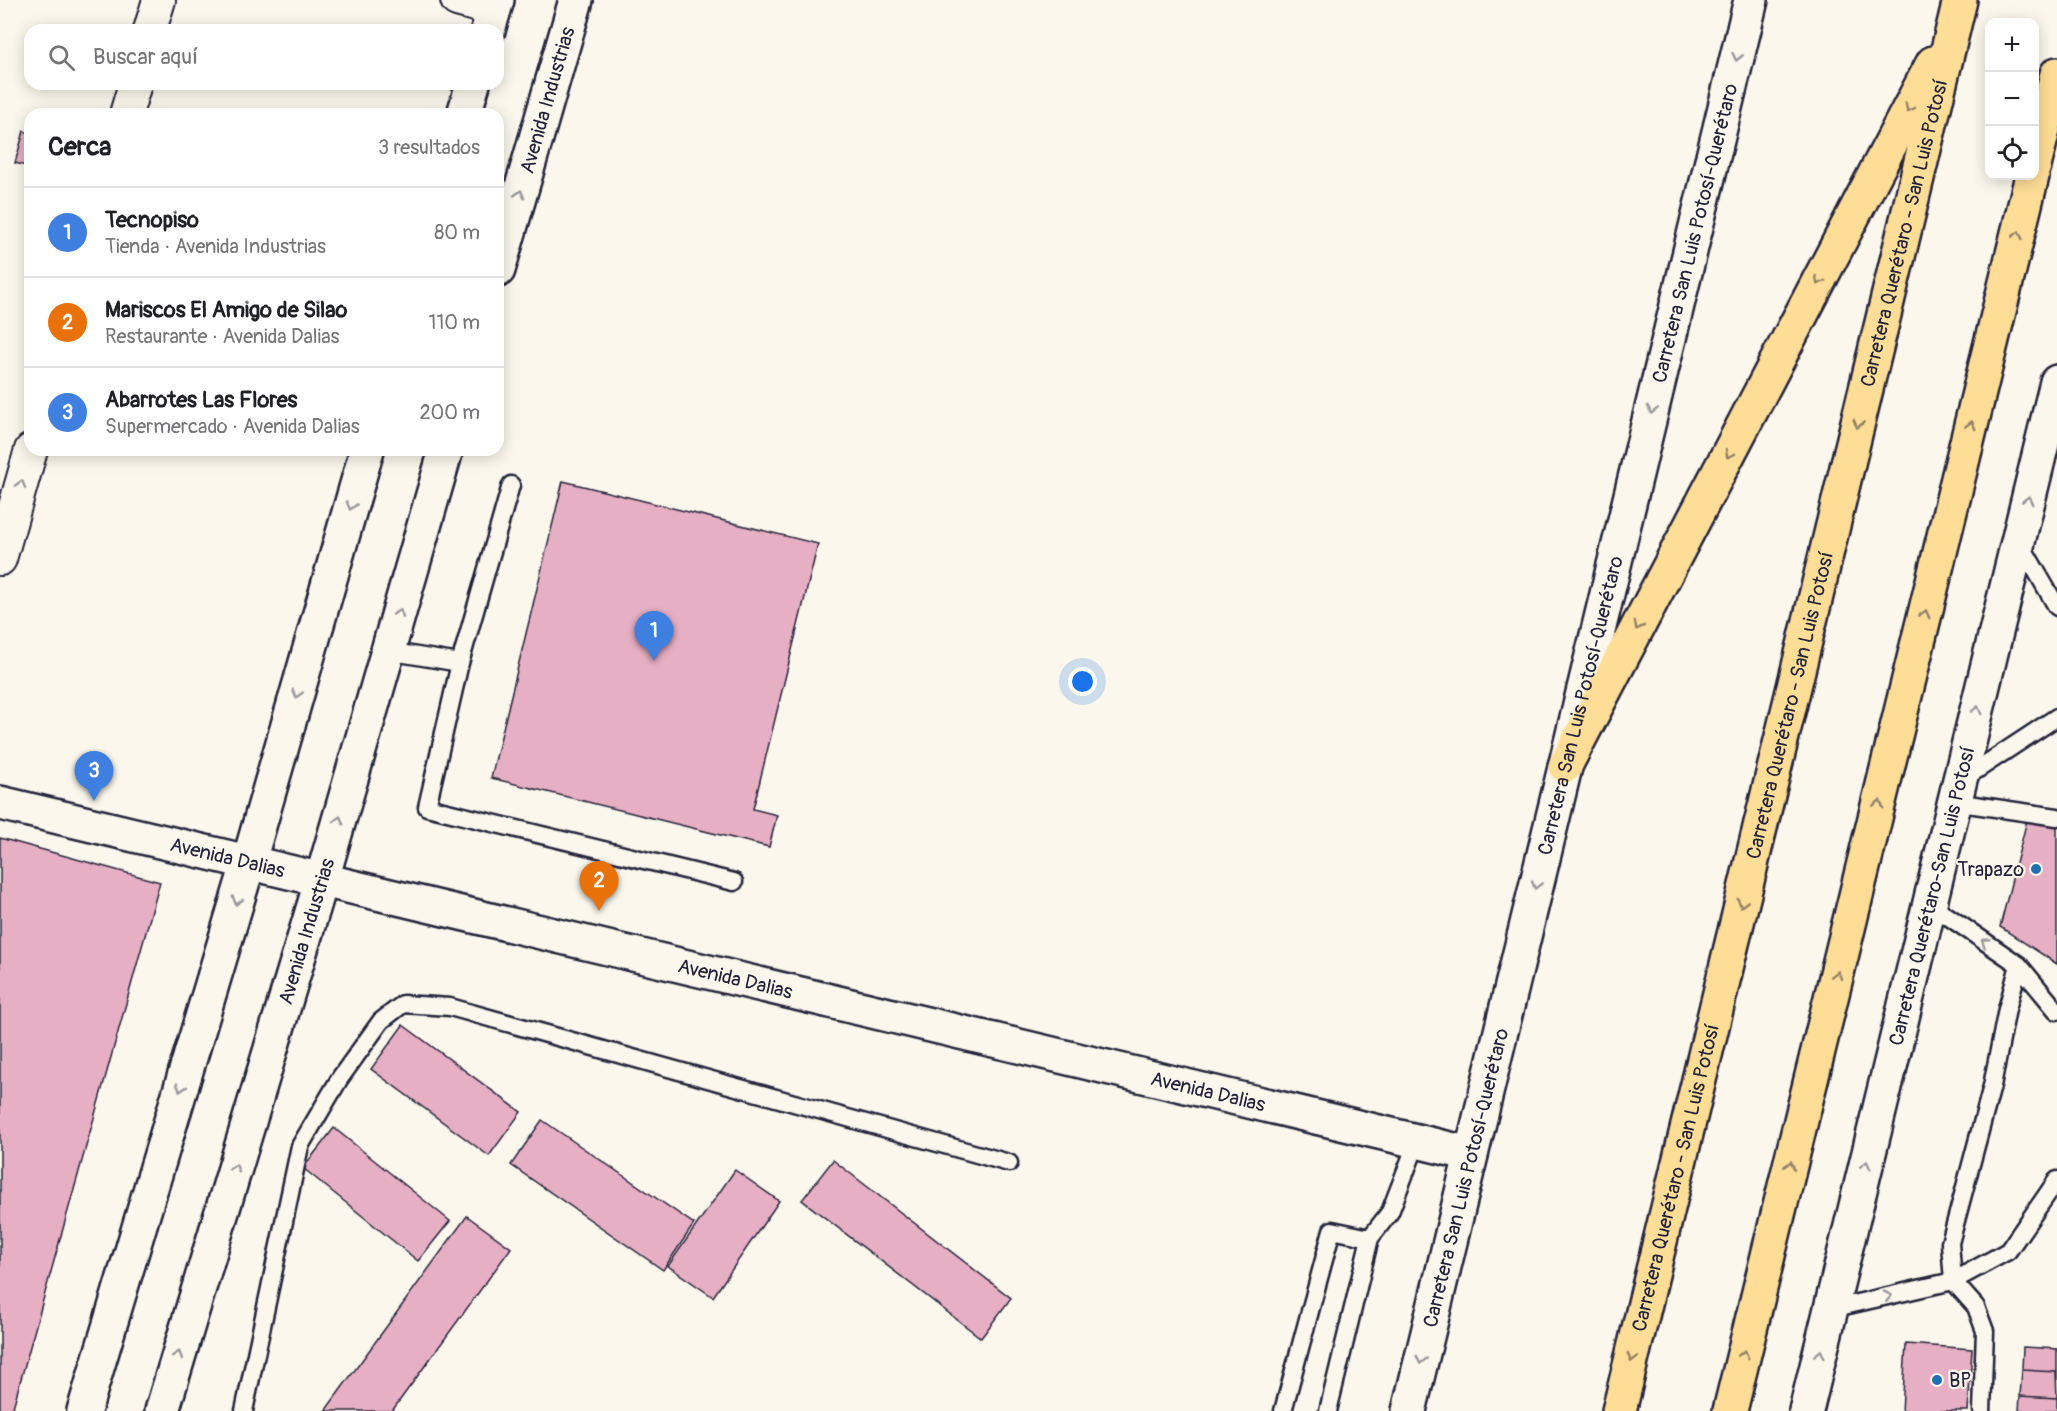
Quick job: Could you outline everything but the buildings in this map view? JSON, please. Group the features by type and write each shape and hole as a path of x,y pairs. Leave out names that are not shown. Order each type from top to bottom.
{"highway":[{"path":"1565,766 1958,9"},
{"name":"Carretera Querétaro - San Luis Potosí","path":"1619,1411 1958,9"},
{"path":"2039,146 2057,74"},
{"path":"1730,1411 2031,180"}],"main road":[{"name":"Avenida Industrias","path":"504,249 576,0"},
{"name":"Carretera San Luis Potosí-Querétaro","path":"1409,1411 1751,0"},
{"path":"466,108 470,90"},
{"name":"Carretera Querétaro-San Luis Potosí","path":"1806,1411 2057,381"},
{"path":"84,1411 249,861 365,456"},
{"name":"Avenida Industrias","path":"162,1411 322,879 444,456"},
{"name":"Avenida Dalias","path":"0,803 1471,1154"}],"street":[{"path":"152,24 159,0"},
{"path":"457,0 493,13"},
{"path":"128,108 133,90"},
{"path":"0,559 29,456"}],"lane":[{"path":"511,486 460,663 427,807 734,882"},
{"path":"2018,541 2057,607"},
{"path":"387,651 460,663"},
{"path":"1957,792 2057,717"},
{"path":"1957,792 2057,817"},
{"path":"1930,904 2019,965 2057,1011"},
{"path":"1982,1411 1985,1331 1976,1307 1953,1281 1950,1243 1992,1086 2007,1009 2019,965"},
{"path":"244,1411 300,1146 340,1078 381,1021 403,1004 450,1007 1009,1163"},
{"path":"1328,1411 1370,1238 1390,1212 1417,1142"},
{"path":"1831,1309 1953,1281 2008,1251 2057,1180"},
{"path":"1283,1411 1332,1230 1370,1238"}],"place":[{"name":"Tecnopiso","path":"654,661"},
{"name":"Abarrotes Las Flores","path":"94,801"},
{"name":"Trapazo","path":"2036,869"},
{"name":"Mariscos El Amigo de Silao","path":"599,911"},
{"name":"BP","path":"1937,1380"}]}
